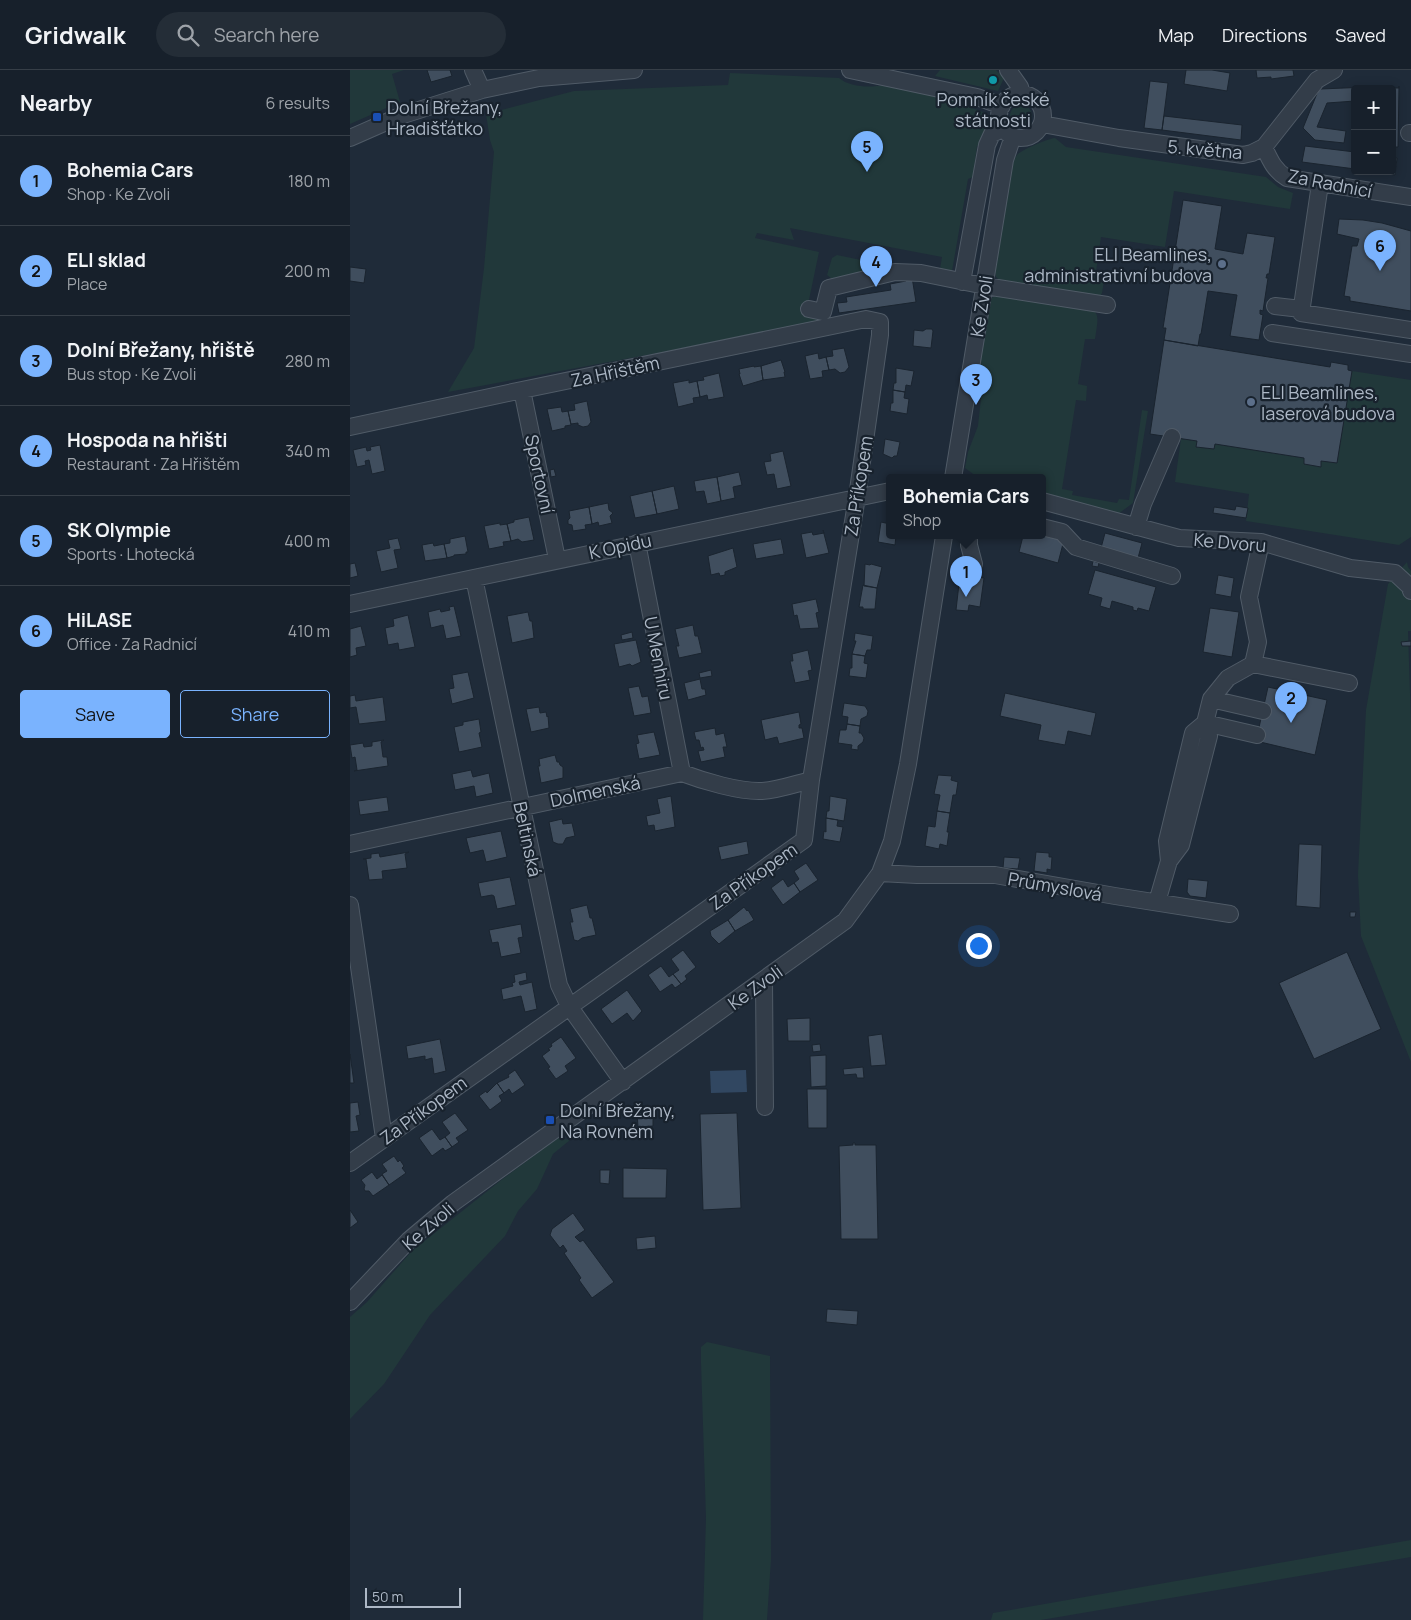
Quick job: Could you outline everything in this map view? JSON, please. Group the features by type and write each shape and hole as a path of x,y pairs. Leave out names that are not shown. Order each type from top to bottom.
{"street":[{"path":"473,70 482,90"},
{"path":"350,138 400,116 482,90 539,78 634,70"},
{"path":"850,70 978,97 1002,106"},
{"path":"1008,70 1020,87 1022,94"},
{"name":"5. května","path":"1042,124 1119,138 1242,155 1252,153 1264,147 1317,80 1334,70"},
{"path":"962,282 987,145 1003,133 1026,137 1033,134 1042,124 1043,116 1042,107 1037,100 1022,94 1010,97 1002,106 1000,113 1003,133"},
{"name":"Ke Zvoli","path":"954,474 1005,160 1003,133"},
{"name":"Za Radnicí","path":"1264,147 1272,166 1287,178 1411,197"},
{"path":"1296,337 1320,184"},
{"path":"809,309 823,312 829,288 896,272 921,273 985,286 1106,304"},
{"path":"1275,306 1411,330"},
{"name":"Za Hřištěm","path":"350,427 866,319 880,322"},
{"name":"Za Příkopem","path":"350,1163 804,840 811,780 857,497 880,335 880,322"},
{"path":"1272,333 1411,354"},
{"name":"Sportovní","path":"522,390 557,560"},
{"path":"1136,526 1143,504 1172,437"},
{"name":"K Opidu","path":"350,604 886,492"},
{"name":"Ke Dvoru","path":"1046,502 1178,538 1261,542 1350,568 1395,573 1410,587 1411,591"},
{"path":"1046,528 1062,532 1076,546 1172,576"},
{"name":"Ke Zvoli","path":"350,1302 409,1240 453,1203 845,921 880,873 892,842 904,789 944,539"},
{"path":"969,539 974,564"},
{"path":"1253,664 1258,642 1250,597 1261,542"},
{"name":"U Menhiru","path":"637,543 682,773"},
{"name":"Beltinská","path":"474,578 559,985 569,1006 623,1082"},
{"path":"1157,902 1169,861 1180,845 1209,736 1204,723 1211,699 1228,678 1253,664 1349,683"},
{"path":"1211,699 1262,711"},
{"path":"1204,723 1257,735"},
{"path":"682,773 697,779 751,791 764,791 811,780"},
{"name":"Dolmenská","path":"350,844 682,773"},
{"name":"Průmyslová","path":"880,873 917,876 994,876 1230,914"},
{"path":"350,905 384,1138"},
{"path":"764,980 765,1106"}],"green space":[{"path":"350,70 404,70 392,74 400,102 350,124"},
{"path":"940,70 996,70 1004,78 998,91 935,76"},
{"path":"730,73 839,78 854,85 883,85 963,100 963,105 986,113 987,121 981,145 977,146 973,177 968,179 952,271 948,272 940,269 942,257 790,228 794,240 757,233 755,238 819,252 806,314 823,318 824,322 448,392 474,348 484,268 494,152 486,114 574,91 728,85"},
{"path":"1021,105 1029,108 1032,116 1029,124 1021,127 1013,124 1010,116 1013,108"},
{"path":"1055,138 1066,147 1266,177 1278,187 1293,193 1290,209 1174,191 1165,247 1101,237 1095,279 1104,281 1100,296 1002,282 996,277 995,271 1006,191 1013,162 1017,155 1024,150"},
{"path":"837,255 861,260 866,264 869,274 836,282 827,275 832,258"},
{"path":"999,295 1071,308 1088,309 1096,313 1095,339 1085,339 1078,384 1087,386 1086,401 1076,400 1062,489 1073,491 1072,495 1117,503 1119,499 1129,500 1142,410 1148,411 1133,503 1118,514 1046,494 1046,474 973,474 965,468 968,452 978,426 981,398 977,370 991,298"},
{"path":"1352,371 1411,380 1411,537 1399,545 1246,521 1249,494 1175,482 1181,439 1197,441 1197,447 1213,449 1215,444 1304,458 1304,464 1320,466 1321,461 1337,463"},
{"path":"1407,562 1411,571 1411,631 1408,631 1411,725 1411,1062 1361,936 1358,875 1366,710 1388,584"},
{"path":"558,1138 570,1140 553,1154 537,1189 518,1211 505,1236 430,1315 384,1384 350,1419 350,1317 367,1302 412,1251"},
{"path":"707,1342 770,1356 771,1559 767,1620 703,1620 706,1518 701,1347"},
{"path":"1411,1540 1411,1557 1041,1620 991,1620 993,1613"}],"water":[{"path":"746,1070 747,1092 711,1093 710,1071"}],"building":[{"path":"427,70 450,70 452,76 431,82"},
{"path":"1186,70 1212,70 1230,73 1227,91 1184,84"},
{"path":"1256,70 1293,70 1294,76 1271,79 1271,77 1257,78"},
{"path":"1150,81 1168,83 1162,130 1144,128"},
{"path":"1351,88 1351,101 1327,103 1317,127 1346,131 1344,143 1315,140 1303,128 1318,91 1321,89"},
{"path":"1396,88 1399,88 1398,147 1396,147"},
{"path":"1164,116 1242,125 1241,140 1162,130"},
{"path":"1305,146 1351,152 1351,168 1302,162"},
{"name":"ELI Beamlines, administrativní budova","path":"1183,200 1222,206 1215,249 1243,254 1247,233 1275,237 1269,274 1267,274 1266,278 1268,278 1263,311 1260,310 1260,314 1263,315 1259,340 1230,336 1237,295 1208,291 1198,346 1164,340 1166,328 1163,328"},
{"path":"1339,219 1382,223 1411,231 1411,311 1350,301 1350,297 1344,296 1352,246 1357,246 1359,239 1337,234"},
{"path":"350,267 366,269 364,283 350,281"},
{"path":"912,277 916,302 839,313 837,303 847,302 846,297 891,290 890,284 906,281 906,278"},
{"path":"932,329 933,331 931,348 913,346 914,330 923,331"},
{"name":"ELI Beamlines, laserová budova","path":"1164,340 1330,367 1331,362 1348,365 1348,370 1352,371 1337,463 1321,461 1321,467 1304,464 1304,458 1215,444 1214,449 1196,447 1197,441 1150,434"},
{"path":"844,348 849,367 845,372 840,373 835,369 829,370 826,357 833,356 832,350"},
{"path":"818,353 819,359 826,357 829,370 822,371 823,377 810,379 805,356"},
{"path":"781,360 785,377 763,380 761,366"},
{"path":"761,366 763,380 743,386 739,369"},
{"path":"896,368 914,371 911,386 906,385 905,392 893,390 894,383 896,383"},
{"path":"719,373 724,397 708,400 707,395 700,397 697,381 704,380 703,377"},
{"path":"689,380 689,383 697,381 700,397 693,398 694,403 678,407 673,383"},
{"path":"893,390 905,392 904,398 909,399 907,414 890,411 891,403 893,403"},
{"path":"587,401 591,422 588,426 583,427 578,425 578,423 571,424 568,411 575,410 574,404"},
{"path":"561,407 562,412 568,411 571,425 552,431 547,409"},
{"path":"885,439 900,442 897,456 892,458 883,454"},
{"path":"380,445 385,471 372,474 369,460 365,461 366,465 357,467 353,450 366,447 367,451 371,450 370,447"},
{"path":"783,451 791,486 777,489 774,474 767,475 764,462 771,461 770,454"},
{"path":"554,469 556,476 551,477 550,470"},
{"path":"739,472 742,485 733,487 735,498 721,501 717,477"},
{"path":"717,477 721,501 707,504 704,491 696,492 694,481"},
{"path":"674,486 679,509 657,514 652,491"},
{"path":"652,491 657,514 635,518 630,496"},
{"path":"608,503 609,510 613,513 610,516 612,523 599,526 598,522 592,524 589,507"},
{"path":"1236,506 1248,508 1246,518 1213,513 1214,507 1235,510"},
{"path":"589,507 592,524 585,525 586,529 573,531 572,525 568,524 570,518 569,511"},
{"path":"529,517 534,540 522,542 518,539 511,541 507,524 514,522 514,520"},
{"path":"881,522 886,523 886,539 896,539 895,545 878,542"},
{"path":"500,523 500,525 507,524 511,541 503,542 504,546 489,549 484,526"},
{"path":"812,532 813,535 824,533 829,553 806,558 801,534"},
{"path":"1105,533 1142,543 1138,558 1101,548"},
{"path":"1046,535 1064,540 1058,563 1019,552 1022,539 1046,539"},
{"path":"465,536 468,552 447,558 444,544 450,543 450,539"},
{"path":"398,538 401,549 394,550 398,568 381,572 376,551 390,548 388,540"},
{"path":"781,539 784,554 756,559 753,544"},
{"path":"433,543 434,546 444,544 447,558 425,561 422,545"},
{"path":"733,548 737,567 725,572 725,575 720,576 719,573 711,575 708,556"},
{"path":"1093,561 1099,563 1098,567 1092,566"},
{"path":"355,563 358,576 350,578 350,564"},
{"path":"865,564 882,567 877,588 864,586"},
{"path":"1095,570 1156,587 1149,611 1138,608 1137,611 1133,610 1133,607 1112,601 1110,609 1100,606 1102,598 1088,594"},
{"path":"960,575 984,578 980,607 969,605 968,611 956,610"},
{"path":"1218,575 1234,578 1231,597 1215,594"},
{"path":"863,585 877,588 875,609 859,607"},
{"path":"816,599 819,612 816,613 819,628 800,629 797,615 794,616 792,604"},
{"path":"454,606 461,636 446,639 443,625 431,628 428,612 440,609 441,612 450,610 449,607"},
{"path":"1210,608 1239,612 1232,657 1203,652"},
{"path":"528,612 530,621 532,621 534,638 512,643 507,616"},
{"path":"408,615 415,647 399,650 398,643 388,645 385,628 394,626 393,619"},
{"path":"693,625 702,653 679,658 676,646 679,646 675,629"},
{"path":"361,626 366,646 356,648 357,655 350,657 350,629"},
{"path":"632,632 633,638 622,640 621,635"},
{"path":"855,633 873,636 871,650 867,650 865,656 852,654 856,641 854,641"},
{"path":"636,640 641,662 632,666 630,664 619,667 614,644"},
{"path":"1411,641 1411,646 1402,646 1401,642"},
{"path":"808,650 812,670 808,671 810,680 795,683 790,661 793,661 792,654"},
{"path":"852,654 865,656 864,663 868,664 866,678 849,676 850,668 852,668"},
{"path":"711,670 712,676 700,678 699,673"},
{"path":"468,672 474,698 452,704 449,689 454,688 452,675"},
{"path":"700,679 702,689 705,689 706,695 688,700 684,683"},
{"path":"639,686 642,697 648,696 651,713 634,716 628,688"},
{"path":"1268,687 1327,700 1315,755 1256,741"},
{"path":"1005,693 1096,713 1091,736 1068,731 1065,745 1038,740 1041,725 1000,716"},
{"path":"355,695 356,701 383,697 386,721 359,724 356,707 350,708 350,696"},
{"path":"844,703 865,706 868,711 867,716 861,719 860,726 847,724 848,717 842,716"},
{"path":"539,707 540,713 546,712 548,716 549,728 531,732 526,709"},
{"path":"799,712 801,724 799,728 802,728 804,738 779,744 777,737 765,740 761,720"},
{"path":"479,719 482,747 459,752 454,727 463,725 463,722"},
{"path":"847,724 860,726 859,733 864,738 863,742 858,746 858,750 851,749 852,745 838,743 840,730 846,730"},
{"path":"715,728 716,735 724,733 727,747 723,747 725,757 701,762 698,751 704,750 703,747 701,748 699,740 696,740 694,732"},
{"path":"654,732 660,755 639,759 636,744 639,743 637,735"},
{"path":"384,740 381,742 383,757 387,757 388,766 354,771 357,770 355,757 352,758 350,745 363,743 364,747 372,746 372,742"},
{"path":"555,755 557,762 563,767 563,778 541,783 538,766 540,766 539,759"},
{"path":"471,770 473,777 489,773 493,793 476,797 474,786 455,790 452,774"},
{"path":"938,775 952,776 951,780 958,782 956,795 953,795 950,813 937,811 940,795 934,794"},
{"path":"671,796 675,827 655,831 654,825 648,826 646,816 660,813 657,799"},
{"path":"830,796 847,799 844,821 826,818 827,811 829,811"},
{"path":"387,797 389,811 360,815 358,801"},
{"path":"937,811 950,813 947,846 940,844 939,849 925,846 928,826 935,827"},
{"path":"826,818 838,820 837,826 843,827 840,842 823,839 824,831 826,832"},
{"path":"562,819 563,824 572,823 575,836 566,838 563,844 558,844 553,842 549,822"},
{"path":"501,831 507,857 486,862 483,850 470,853 466,838"},
{"path":"747,841 749,854 721,860 718,847"},
{"path":"1299,844 1322,845 1320,908 1296,906"},
{"path":"409,852 405,854 407,868 382,871 383,879 369,880 366,859 363,859 371,858 371,854 379,853 380,857"},
{"path":"1036,852 1049,853 1049,857 1052,857 1051,870 1047,869 1047,873 1034,871"},
{"path":"1004,857 1020,858 1018,869 1003,868"},
{"path":"806,863 818,880 800,892 794,883 799,879 794,871"},
{"path":"510,877 516,905 497,909 494,896 481,897 478,883"},
{"path":"783,879 788,887 794,883 800,892 783,905 771,888"},
{"path":"1188,879 1208,881 1206,898 1190,896 1187,892"},
{"path":"587,905 596,935 582,938 578,941 574,940 570,922 573,922 570,909"},
{"path":"744,907 754,920 735,931 728,920"},
{"path":"1350,912 1356,912 1355,917 1350,917"},
{"path":"728,920 735,931 719,944 711,936 710,931"},
{"path":"521,924 523,937 518,938 521,953 501,957 498,942 492,943 489,930"},
{"path":"683,950 696,967 685,976 687,979 681,984 673,974 679,970 671,959"},
{"path":"1347,952 1381,1029 1314,1059 1279,983"},
{"path":"661,966 669,977 673,974 681,984 675,988 672,984 660,992 648,975"},
{"path":"526,972 527,980 519,982 520,985 532,982 537,1009 525,1012 521,996 503,1000 501,989 513,986 512,983 515,982 514,975"},
{"path":"627,990 642,1011 633,1021 627,1013 612,1024 601,1009"},
{"path":"810,1018 810,1041 788,1041 787,1019"},
{"path":"882,1034 886,1065 871,1066 868,1036"},
{"path":"561,1037 576,1058 565,1066 568,1071 556,1079 542,1056 550,1050 548,1049 552,1046 551,1044"},
{"path":"440,1039 446,1071 434,1074 432,1058 425,1060 425,1056 408,1059 406,1046"},
{"path":"820,1044 821,1051 813,1052 812,1045"},
{"path":"350,1054 354,1083 350,1083"},
{"path":"826,1055 826,1086 811,1087 810,1056"},
{"path":"863,1067 864,1078 857,1078 856,1074 844,1075 843,1069"},
{"path":"515,1070 525,1085 512,1094 509,1089 504,1093 497,1083 509,1077 508,1075"},
{"path":"497,1083 504,1093 499,1096 502,1101 490,1110 479,1096 486,1091 487,1093"},
{"path":"807,1089 827,1089 827,1128 808,1128"},
{"path":"358,1102 360,1115 356,1116 359,1131 350,1132 350,1103"},
{"path":"637,1112 653,1112 653,1126 638,1127"},
{"path":"455,1113 468,1130 456,1138 459,1142 452,1147 445,1137 450,1133 442,1122"},
{"path":"737,1113 741,1208 703,1210 700,1114"},
{"path":"432,1129 440,1140 445,1137 452,1147 445,1151 443,1148 432,1156 419,1138"},
{"path":"853,1143 855,1145 876,1145 878,1239 841,1239 839,1146 853,1145"},
{"path":"394,1156 398,1162 400,1160 404,1166 402,1168 406,1173 389,1185 382,1174 387,1171 382,1164"},
{"path":"623,1168 667,1169 666,1198 623,1198"},
{"path":"600,1170 610,1170 609,1184 600,1183"},
{"path":"372,1172 377,1179 382,1175 389,1185 373,1196 369,1191 365,1191 365,1185 361,1180"},
{"path":"350,1210 358,1222 350,1228"},
{"path":"573,1213 585,1230 575,1237 580,1242 583,1240 614,1282 592,1298 579,1280 581,1278 564,1253 567,1251 563,1245 560,1248 550,1235 552,1229"},
{"path":"655,1236 656,1248 637,1250 636,1238"},
{"path":"827,1309 858,1311 857,1325 826,1322"}],"place":[{"name":"Pomník české státnosti","path":"993,80"},
{"name":"Dolní Břežany, Hradišťátko","path":"377,117"},
{"name":"SK Olympie","path":"867,172"},
{"name":"ELI Beamlines, administrativní budova","path":"1222,264"},
{"name":"HiLASE","path":"1380,271"},
{"name":"Hospoda na hřišti","path":"876,287"},
{"name":"ELI Beamlines, laserová budova","path":"1251,402"},
{"name":"Dolní Břežany, hřiště","path":"976,405"},
{"name":"Bohemia Cars","path":"966,597"},
{"name":"ELI sklad","path":"1291,723"},
{"name":"Dolní Břežany, Na Rovném","path":"550,1120"}]}
